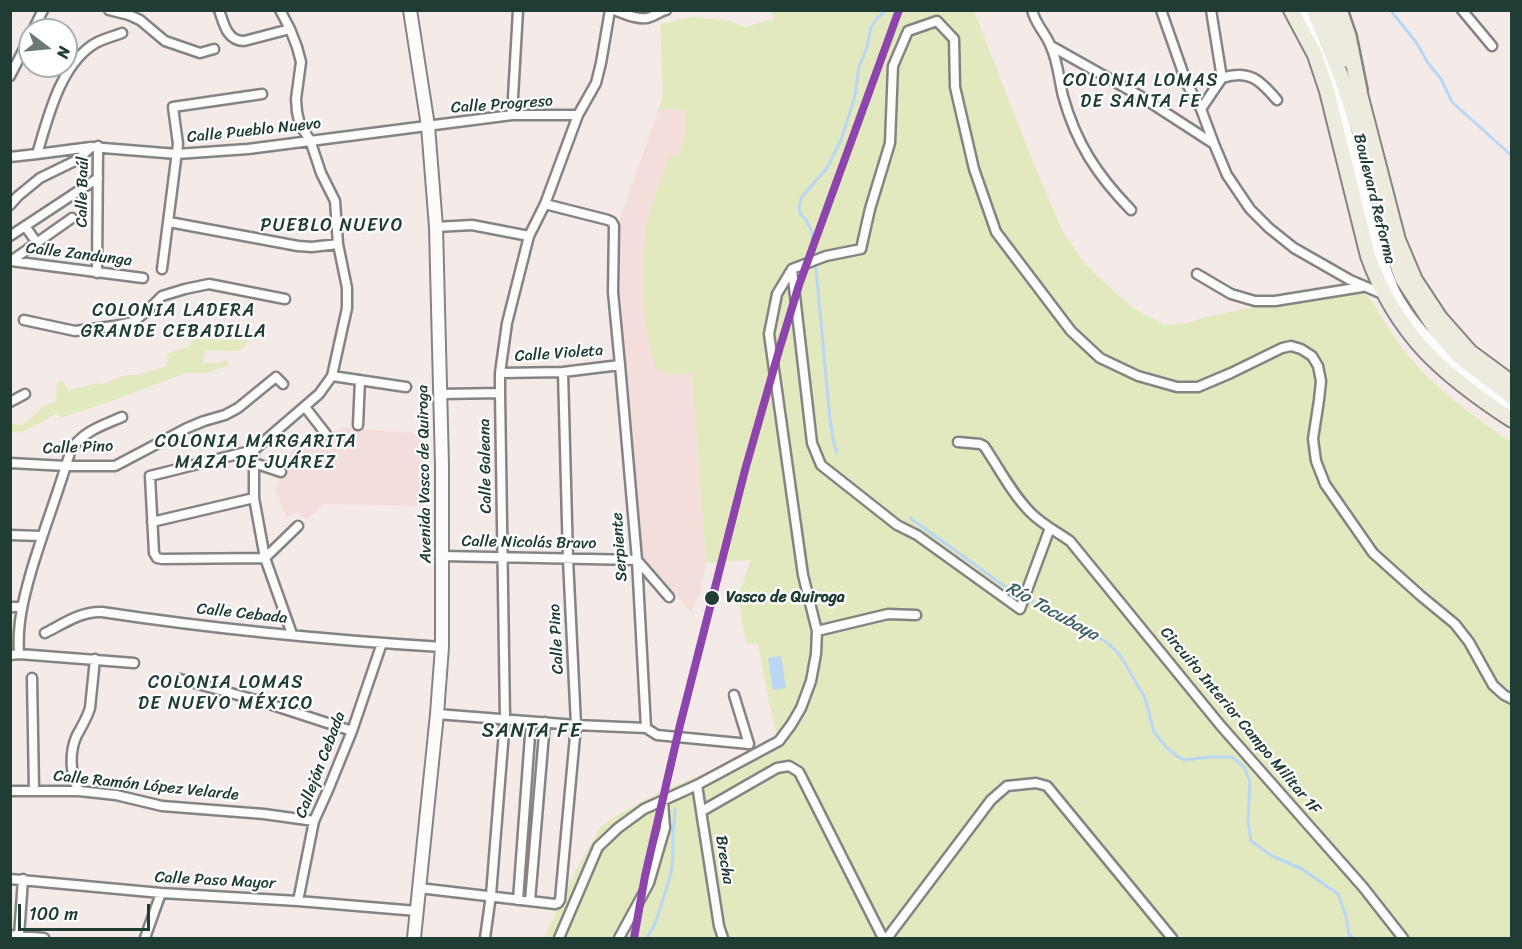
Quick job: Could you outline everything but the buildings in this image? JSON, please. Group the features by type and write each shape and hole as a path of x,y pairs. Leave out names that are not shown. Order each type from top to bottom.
{"highway":[{"name":"Boulevard Reforma","path":"1339,10 1348,36 1359,90"}],"main road":[{"name":"Avenida Vasco de Quiroga","path":"410,10 428,126 436,226 441,394 442,556 442,647 414,939"},
{"name":"Boulevard Reforma","path":"1291,10 1315,55 1324,81 1368,256 1384,295 1408,333 1440,366 1462,386 1512,420"},
{"path":"1304,10 1325,57 1378,250 1395,293 1430,341 1473,380 1512,408"},
{"path":"1314,10 1341,76 1366,152 1381,219 1402,278 1436,330 1460,357 1512,397"},
{"path":"1328,10 1359,90"},
{"name":"Boulevard Reforma","path":"1359,90 1398,240 1415,280 1440,318 1470,352 1512,383"}],"street":[{"path":"110,10 140,20 165,41 200,53 214,49"},
{"path":"219,10 230,37 236,41 290,29"},
{"path":"280,10 290,29 301,62 296,99 300,125 310,140 321,173 335,201 338,244 347,288 347,308 332,376 319,394 254,450 150,477 154,553 157,558 162,559 265,558 298,526"},
{"path":"512,115 518,10"},
{"path":"612,10 639,18 649,18 666,10"},
{"name":"Calle Galeana","path":"485,939 491,895 505,719 500,373 507,322 529,236 545,204 578,115 596,82 612,10"},
{"path":"1032,10 1035,21 1051,46 1063,98 1078,138 1091,162 1131,210"},
{"path":"1161,10 1187,84 1201,109 1227,174 1250,209 1294,248 1363,287 1384,295"},
{"path":"1211,10 1222,78"},
{"path":"1462,10 1492,46"},
{"path":"559,939 598,847 618,828 644,809 697,785 779,741 801,708 811,681 817,631 803,575 769,334 777,294 792,269 826,256 861,249 890,143 893,66 908,31 937,21 954,39 954,87 974,169 996,232 1071,331 1100,358 1138,376 1177,387 1198,387 1282,348 1292,346 1312,356 1318,366 1321,381 1313,439 1316,461 1325,484 1373,553 1455,624 1469,642 1493,685 1512,699"},
{"path":"37,154 62,82 71,66 93,44 122,33"},
{"path":"1051,46 1140,96 1214,144"},
{"path":"10,76 18,60"},
{"path":"1201,109 1222,78 1235,74 1246,75 1262,83 1277,100"},
{"path":"162,269 178,144 173,107 262,94"},
{"name":"Calle Progreso","path":"428,126 512,115 578,115"},
{"name":"Calle Pueblo Nuevo","path":"10,157 95,146 177,154 248,149 428,126"},
{"path":"10,205 40,178 79,159 95,146"},
{"name":"Calle Baúl","path":"95,146 98,178 97,273"},
{"path":"10,236 98,178"},
{"name":"Serpiente","path":"545,204 608,220 614,226 612,285 637,560 646,728"},
{"path":"11,261 72,218"},
{"path":"169,222 298,246 338,244"},
{"path":"436,226 472,225 529,236"},
{"path":"25,226 37,243"},
{"name":"Calle Zandunga","path":"11,261 143,278"},
{"path":"792,269 812,443 821,465 897,525 917,535 1020,609 1050,528"},
{"path":"1197,274 1231,294 1255,301 1275,301 1363,287"},
{"path":"24,320 75,331 114,326 132,322 162,296 209,284 285,299"},
{"name":"Calle Violeta","path":"500,373 563,372 620,365"},
{"name":"Calle Pino","path":"530,901 558,903 560,900 576,725 568,559 563,372"},
{"path":"332,376 406,387"},
{"name":"Calle Pino","path":"10,463 115,466 187,428 238,408 276,377 283,384"},
{"path":"358,425 360,380"},
{"path":"441,394 500,393"},
{"path":"10,402 25,394"},
{"path":"305,407 326,434"},
{"path":"122,417 88,432 71,449 41,536 21,607 19,645 15,655 134,663"},
{"name":"Circuito Interior Campo Militar 1F","path":"958,442 984,446 1021,502 1050,528 1070,541 1221,726 1363,887 1403,939"},
{"path":"254,450 254,498 265,558 292,634"},
{"path":"254,463 281,472"},
{"path":"152,522 254,498"},
{"path":"10,535 41,536"},
{"name":"Calle Nicolás Bravo","path":"442,556 637,560"},
{"path":"637,560 669,597"},
{"path":"10,607 21,607"},
{"name":"Calle Cebada","path":"45,633 92,611 199,625 442,647"},
{"path":"817,631 888,614 916,615"},
{"name":"Callejón Cebada","path":"298,901 314,820 352,731 382,643"},
{"path":"79,792 72,772 73,747 90,708 95,659"},
{"path":"32,678 34,790"},
{"path":"180,679 263,702 352,731"},
{"path":"437,714 646,728 657,735 749,744 734,695"},
{"path":"518,900 531,722"},
{"path":"419,888 530,901 545,722"},
{"path":"702,811 777,768 789,766 799,772 885,939 991,800 1007,786 1036,783 1047,786 1172,939"},
{"name":"Brecha","path":"697,785 723,939"},
{"name":"Calle Ramón López Velarde","path":"10,791 34,790 116,795 162,806 314,820"},
{"path":"619,939 648,883 665,828 663,802"},
{"path":"524,822 537,822"},
{"name":"Calle Paso Mayor","path":"10,879 161,894 298,901 417,911"},
{"path":"23,879 15,936 44,939"},
{"path":"145,939 161,894"}],"shaded area":[{"path":"659,109 685,110 685,135 678,157 673,155 706,563 700,593 691,612 642,555 614,279 620,217"},
{"path":"345,428 427,434 424,506 324,504 306,520 297,512 287,518 275,489 294,445"}],"green space":[{"path":"771,10 974,11 1063,232 1085,264 1139,312 1165,325 1185,323 1254,307 1359,293 1365,295 1371,300 1399,344 1421,370 1458,403 1511,442 1511,938 544,938 577,868 601,826 658,793 726,764 777,736 758,644 746,643 738,597 751,560 706,563 692,374 667,374 658,370 654,364 645,323 643,268 646,224 669,156 678,156 685,135 685,110 659,109 663,96 660,24 693,17 729,21 745,27 774,19"},
{"path":"194,339 250,340 239,351 205,350 203,363 227,360 229,365 207,373 186,373 60,418 58,413 21,433 11,432 11,424 23,425 44,406 56,401 57,383 63,381 68,390 97,383 103,384 125,375 137,375 167,366 167,354 189,346"}],"water":[{"path":"781,656 786,688 773,690 768,658"}],"waterway":[{"name":"Río Tacubaya","path":"837,452 830,419 814,248 811,229 799,208 801,198 827,168 841,140 855,96 859,67 867,47 871,27 887,10"},
{"path":"1391,11 1441,79 1452,102 1512,156"},
{"name":"Río Tacubaya","path":"910,518 1003,585 1109,644 1120,655 1145,698 1154,732 1178,757 1185,760 1232,757 1244,767 1250,782 1248,821 1251,841 1272,856 1302,869 1338,894 1346,916 1349,935 1353,938"},
{"path":"647,938 655,924 671,874 675,810"}],"transit line":[{"path":"634,938 645,876 680,725 745,470 780,347 799,285 899,10"}],"place":[{"name":"Vasco de Quiroga","path":"712,598"}],"district":[{"name":"COLONIA LOMAS DE SANTA FE","path":"1141,91"},
{"name":"PUEBLO NUEVO","path":"332,226"},
{"name":"COLONIA LADERA GRANDE CEBADILLA","path":"174,321"},
{"name":"COLONIA MARGARITA MAZA DE JUÁREZ","path":"256,452"},
{"name":"COLONIA LOMAS DE NUEVO MÉXICO","path":"226,693"},
{"name":"SANTA FE","path":"532,732"}]}
